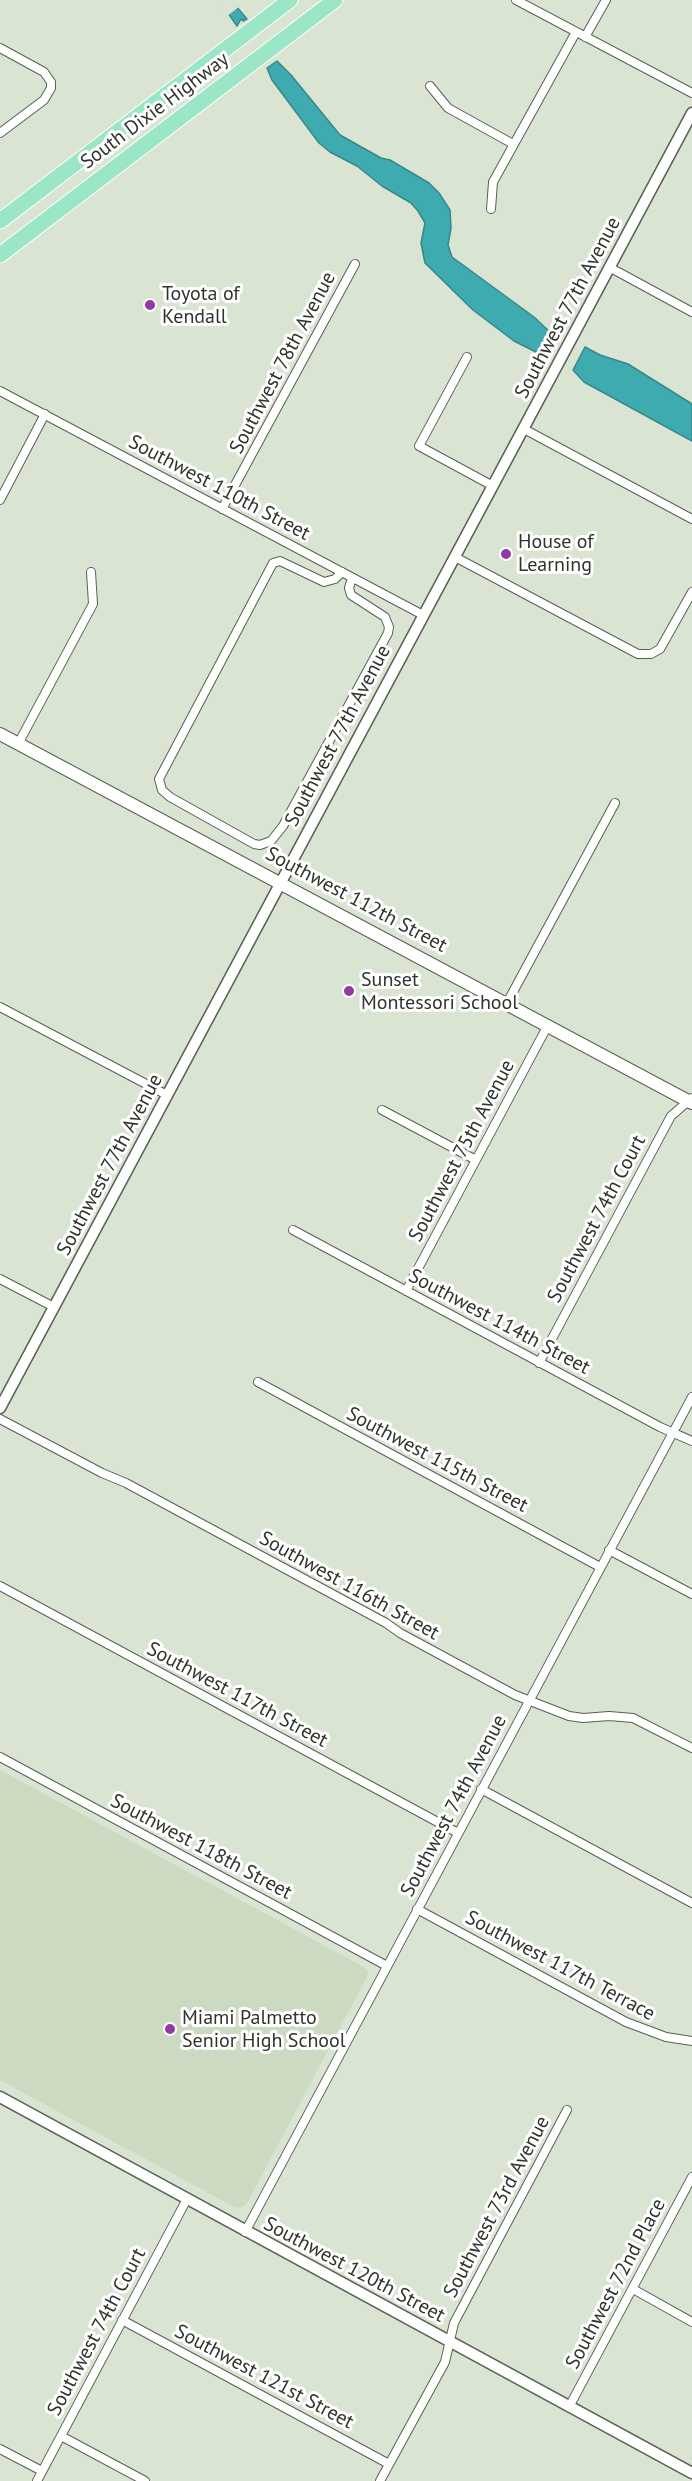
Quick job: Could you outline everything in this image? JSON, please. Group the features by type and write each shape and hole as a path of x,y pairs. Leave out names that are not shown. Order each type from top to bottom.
{"highway":[{"name":"South Dixie Highway","path":"0,220 290,0"},
{"name":"South Dixie Highway","path":"0,255 335,0"}],"main road":[{"name":"Southwest 112th Street","path":"0,734 691,1101"}],"street":[{"path":"516,0 692,93"},
{"path":"585,37 606,0"},
{"path":"490,209 493,182 576,32"},
{"path":"0,48 44,72 51,82 51,88 44,99 0,133"},
{"path":"430,86 448,108 513,144"},
{"name":"Southwest 77th Avenue","path":"0,1408 692,113"},
{"name":"Southwest 78th Avenue","path":"222,509 355,264"},
{"path":"609,267 692,312"},
{"path":"467,357 419,446 493,486"},
{"name":"Southwest 110th Street","path":"0,391 423,615"},
{"path":"0,500 45,414"},
{"path":"524,429 692,519"},
{"path":"299,570 311,556"},
{"path":"455,557 633,652 651,654 663,644 692,592"},
{"path":"342,572 335,579 324,582 280,561 270,566 159,778 162,790 170,797 254,844 260,845 271,841 284,826 388,633 389,627 385,617 354,598 349,588 352,578"},
{"path":"18,744 93,604 92,572"},
{"path":"507,1003 615,803"},
{"path":"0,1007 167,1095"},
{"name":"Southwest 75th Avenue","path":"405,1291 548,1025"},
{"name":"Southwest 74th Court","path":"539,1362 671,1116 691,1101"},
{"path":"382,1110 476,1160"},
{"name":"Southwest 114th Street","path":"292,1230 692,1441"},
{"path":"0,1279 54,1307"},
{"name":"Southwest 115th Street","path":"258,1382 600,1567"},
{"name":"Southwest 74th Avenue","path":"245,2232 692,1397"},
{"name":"Southwest 116th Street","path":"0,1419 137,1489 515,1695 569,1716 583,1718 609,1716 633,1719 692,1748"},
{"path":"609,1550 692,1594"},
{"name":"Southwest 117th Street","path":"0,1586 458,1833"},
{"name":"Southwest 118th Street","path":"0,1757 387,1966"},
{"path":"481,1789 692,1903"},
{"name":"Southwest 117th Terrace","path":"417,1909 626,2022 666,2037 692,2041"},
{"name":"Southwest 120th Street","path":"0,2097 692,2473"},
{"name":"Southwest 73rd Avenue","path":"380,2481 445,2361 454,2323 567,2110"},
{"name":"Southwest 72nd Place","path":"568,2407 692,2177"},
{"name":"Southwest 74th Court","path":"37,2481 187,2199"},
{"path":"633,2289 692,2322"},
{"name":"Southwest 121st Street","path":"122,2320 389,2464"},
{"path":"61,2436 145,2481"},
{"path":"0,2449 42,2471"}],"shaded area":[{"name":"Miami Palmetto Senior High School","path":"0,1770 364,1967 368,1972 247,2203 242,2207 236,2208 0,2080"}],"water":[{"path":"219,0 231,0 247,19 243,21 241,19 237,26"},
{"path":"277,61 340,135 381,158 390,160 429,183 439,193 450,210 451,228 448,245 452,257 534,317 552,334 544,352 536,352 514,341 473,310 425,263 421,243 425,223 418,211 411,203 319,143 272,80 267,68"},
{"path":"585,347 600,355 628,364 692,404 692,441 584,382 573,370"}],"pier":[{"path":"216,0 235,0 240,6 226,17"}],"place":[{"name":"Toyota of Kendall","path":"150,305"},
{"name":"House of Learning","path":"506,554"},
{"name":"Sunset Montessori School","path":"349,991"},
{"name":"Miami Palmetto Senior High School","path":"170,2029"}]}
